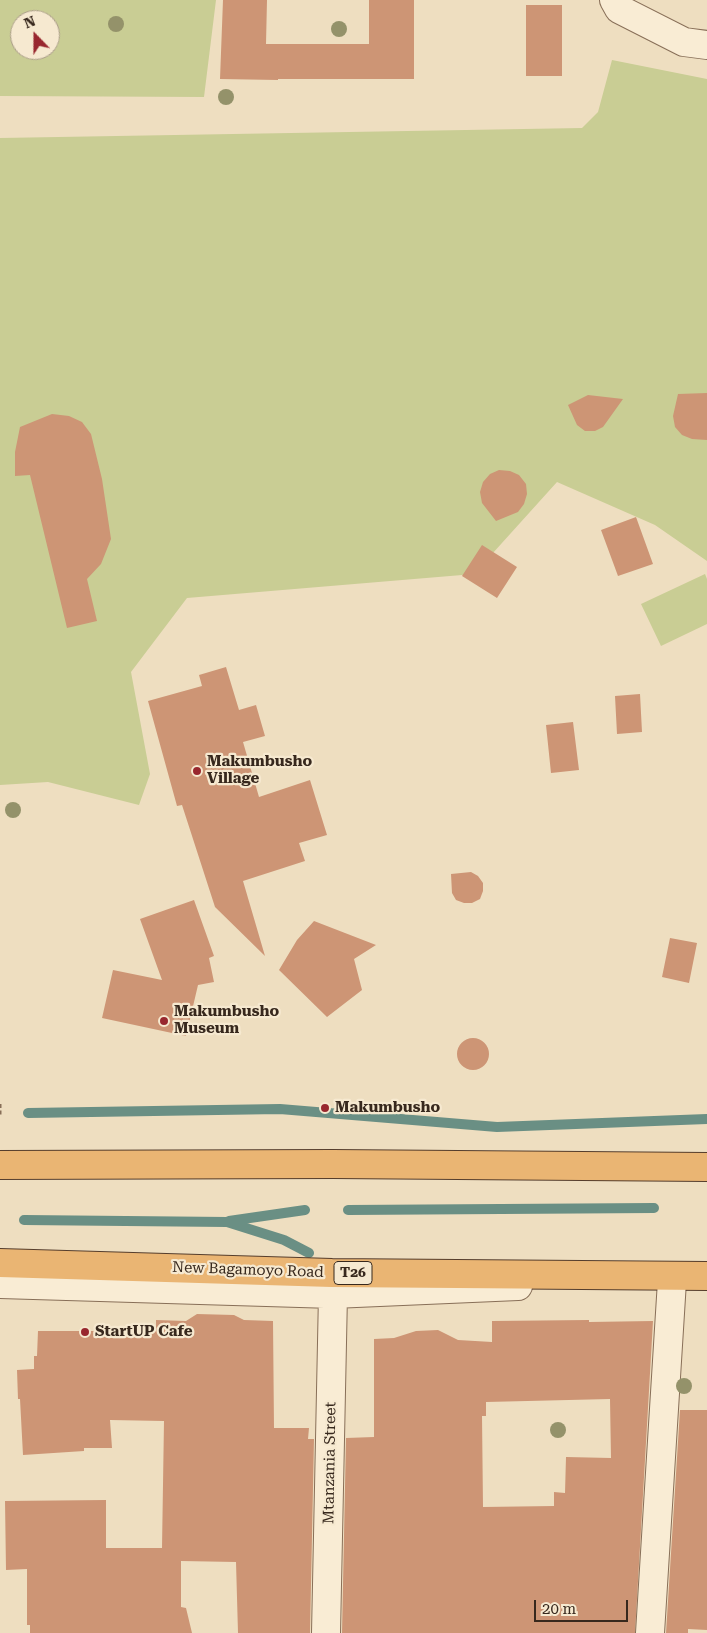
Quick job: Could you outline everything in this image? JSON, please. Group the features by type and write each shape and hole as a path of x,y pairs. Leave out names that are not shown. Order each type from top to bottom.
{"highway":[{"path":"0,1165 333,1164 707,1168"},
{"name":"New Bagamoyo Road","path":"0,1263 332,1273 707,1278"}],"street":[{"path":"614,0 619,9 684,42 707,45"},
{"path":"0,1284 333,1294 672,1281 707,1278"},
{"path":"650,1633 672,1281"},
{"name":"Mtanzania Street","path":"326,1633 333,1294"}],"path":[{"path":"0,1104 0,1116"}],"green space":[{"path":"0,0 216,0 204,97 0,96"},
{"path":"612,60 707,79 707,561 655,525 557,482 474,574 187,598 131,672 150,774 139,805 48,782 0,785 0,138 582,128 598,112"},
{"path":"705,574 707,579 707,624 661,646 641,604"}],"building":[{"path":"223,0 267,0 266,44 369,44 369,0 414,0 414,79 220,79"},
{"path":"526,5 562,5 562,76 526,76"},
{"path":"707,393 707,440 692,439 682,435 675,427 673,416 678,394"},
{"path":"588,395 623,399 603,427 595,431 585,431 577,425 568,405"},
{"path":"52,414 69,416 82,422 91,434 102,479 111,539 101,564 87,579 97,621 67,628 30,475 15,476 15,452 20,427"},
{"path":"499,470 510,471 519,475 526,484 527,494 524,504 518,512 496,521 482,503 480,492 483,482 490,474"},
{"path":"636,517 653,564 618,576 601,530"},
{"path":"482,545 517,567 497,598 462,576"},
{"path":"226,667 239,710 256,705 265,736 243,742 259,797 310,780 327,835 299,843 305,861 243,881 265,956 215,907 182,805 177,806 148,701 202,686 199,675"},
{"path":"640,694 642,732 617,734 615,696"},
{"path":"573,722 579,770 551,773 546,725"},
{"path":"471,872 478,876 483,883 483,891 480,899 472,903 464,903 456,900 452,893 451,874"},
{"path":"194,900 214,956 209,958 214,982 198,985 186,1036 102,1018 113,970 162,980 140,919"},
{"path":"314,921 376,945 354,959 362,990 327,1017 279,970 297,940"},
{"path":"670,938 697,943 689,983 662,977"},
{"path":"473,1038 479,1039 484,1043 488,1048 488,1060 484,1065 479,1069 473,1070 467,1069 462,1065 458,1060 457,1054 458,1048 462,1043 467,1039"},
{"path":"197,1314 234,1315 244,1320 273,1321 274,1428 309,1428 308,1439 314,1439 310,1633 238,1633 236,1562 181,1561 181,1607 186,1608 192,1633 30,1633 30,1625 27,1625 27,1569 6,1570 5,1501 106,1500 106,1548 162,1548 164,1421 110,1420 112,1448 84,1448 84,1451 23,1455 17,1370 34,1369 34,1356 37,1356 38,1331 156,1331 156,1320 186,1321"},
{"path":"492,1321 653,1321 635,1633 342,1633 346,1438 374,1437 374,1339 394,1338 416,1331 438,1330 458,1340 492,1342","holes":["610,1399 611,1458 566,1457 565,1493 554,1492 554,1506 483,1507 482,1416 486,1416 486,1402"]},
{"path":"680,1410 707,1410 707,1630 688,1629 688,1633 666,1633"}],"waterway":[{"path":"28,1113 280,1109 497,1127 707,1119"},
{"path":"348,1210 654,1208"},
{"path":"229,1221 305,1210"},
{"path":"24,1220 227,1222 284,1240 309,1253"}],"place":[{"name":"Makumbusho Village","path":"197,771"},
{"name":"Makumbusho Museum","path":"164,1021"},
{"name":"Makumbusho","path":"325,1108"},
{"name":"StartUP Cafe","path":"85,1332"}]}
